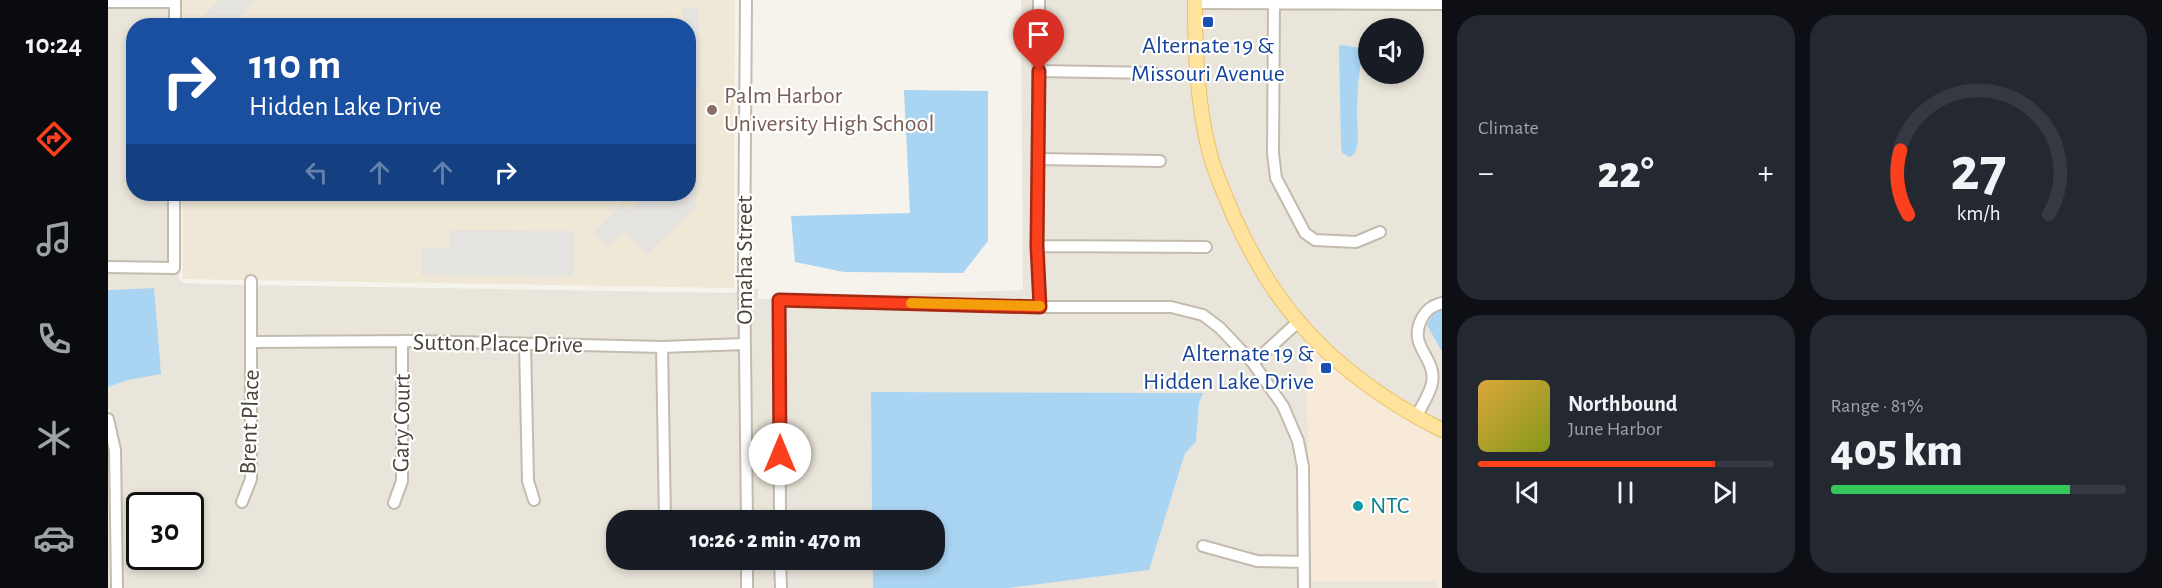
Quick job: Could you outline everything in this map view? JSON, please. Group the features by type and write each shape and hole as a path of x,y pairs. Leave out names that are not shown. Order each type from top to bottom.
{"main road":[{"path":"1194,1 1197,77 1211,158 1221,188 1259,266 1298,322 1332,356 1416,417 1442,430"}],"street":[{"name":"Omaha Street","path":"746,0 747,510"},
{"path":"1039,0 1037,246 1040,307"},
{"path":"1194,1 1274,4 1427,2 1442,4"},
{"path":"108,2 175,2 175,18"},
{"path":"1274,4 1273,153 1276,178 1305,233 1315,240 1356,242 1380,232"},
{"path":"1039,71 1154,73"},
{"path":"1038,159 1160,161"},
{"path":"108,267 174,268 174,201"},
{"path":"1037,246 1206,247"},
{"name":"Brent Place","path":"243,502 251,479 251,281"},
{"path":"780,510 779,300 1040,307 1171,307 1203,315 1220,328 1253,363 1283,406 1298,441 1302,467 1304,588"},
{"path":"1416,417 1432,383 1431,369 1417,338 1418,328 1426,310 1442,303"},
{"path":"1253,363 1298,322"},
{"name":"Sutton Place Drive","path":"252,342 402,342 662,347 745,344"},
{"name":"Gary Court","path":"394,503 402,481 402,342"},
{"path":"525,344 528,481 534,500"},
{"path":"662,347 665,510"},
{"path":"108,419 115,450 117,588"},
{"path":"1203,546 1257,561 1304,562"},
{"path":"747,570 747,588"},
{"path":"780,570 781,588"}],"shaded area":[{"name":"Palm Harbor University High School","path":"179,0 735,0 734,288 183,279 182,201 696,201 696,18 179,18"},
{"path":"220,0 257,0 238,18 201,18"},
{"path":"1021,0 1034,0 1035,301 842,296 1023,290"},
{"path":"1044,0 1190,0 1206,159 1291,321 1253,355 1206,310 1173,301 1045,301 1043,252 1211,253 1211,242 1042,241 1043,165 1164,166 1165,156 1043,154 1043,76 1158,79 1159,69 1043,66"},
{"path":"108,7 170,7 170,18 126,18 126,201 169,201 169,263 108,262"},
{"path":"683,8 699,8 699,89 696,89 696,18 683,18"},
{"path":"1199,8 1269,9 1268,153 1303,238 1315,245 1356,248 1386,235 1382,225 1355,237 1317,235 1309,229 1281,176 1278,153 1279,9 1442,9 1442,298 1429,302 1425,298 1425,305 1413,328 1413,340 1427,370 1427,381 1414,409 1379,387 1335,351 1302,318 1251,242 1216,156 1202,76"},
{"path":"696,174 697,175 696,208 647,254 625,231 607,247 594,232 622,204 630,210 640,201 696,201"},
{"path":"450,230 574,231 573,277 421,275 422,248 450,248"},
{"path":"108,273 179,274 179,279 183,283 246,285 246,478 236,505 245,509 255,479 257,347 398,347 397,480 388,506 396,510 407,481 407,347 521,349 523,481 531,507 540,503 532,480 530,350 657,352 660,510 606,510 606,570 742,570 742,588 121,588 120,448 108,407 108,387 128,380 154,288 108,290"},
{"path":"256,285 734,293 740,289 740,339 662,341 413,336 257,336"},
{"path":"750,289 758,289 758,299 776,299 775,510 751,510"},
{"path":"784,306 1036,312 1171,312 1201,320 1217,332 1249,366 1279,409 1293,443 1298,468 1299,557 1257,556 1200,539 1197,550 1255,567 1299,568 1299,588 1008,588 1149,569 1185,453 1196,442 1199,403 1203,393 871,392 872,510 785,510"},
{"path":"1434,312 1427,325 1442,352 1442,424 1423,414 1436,385 1422,337 1422,329 1430,314"},
{"path":"1298,329 1307,338 1312,580 1437,581 1438,588 1309,588 1307,466 1260,363"},
{"path":"1305,337 1397,415 1442,436 1442,588 1438,588 1437,581 1312,581"},
{"path":"740,350 742,510 669,510 667,352"},
{"path":"108,440 110,450 112,588 108,588"},
{"path":"752,570 776,570 776,588 752,588"},
{"path":"785,570 873,570 873,588 785,588"}],"water":[{"path":"1341,45 1358,48 1358,134 1356,150 1350,157 1342,153 1341,144 1339,47"},
{"path":"904,90 988,91 988,241 963,273 844,272 795,262 791,216 910,213"},
{"path":"154,288 161,374 128,380 108,387 108,290"},
{"path":"1442,309 1442,352 1427,325 1434,312"},
{"path":"871,392 1203,393 1199,403 1196,442 1185,453 1149,570 1008,588 873,588 873,570 945,570 945,510 872,510"}],"slow traffic":[{"path":"911,303 1040,306"}],"place":[{"name":"Alternate 19 & Missouri Avenue","path":"1208,22"},
{"name":"Palm Harbor University High School","path":"712,110"},
{"name":"Alternate 19 & Hidden Lake Drive","path":"1326,368"},
{"name":"NTC","path":"1358,506"}],"route":[{"path":"780,454 779,300 1040,307 1037,246 1039,71"}]}
